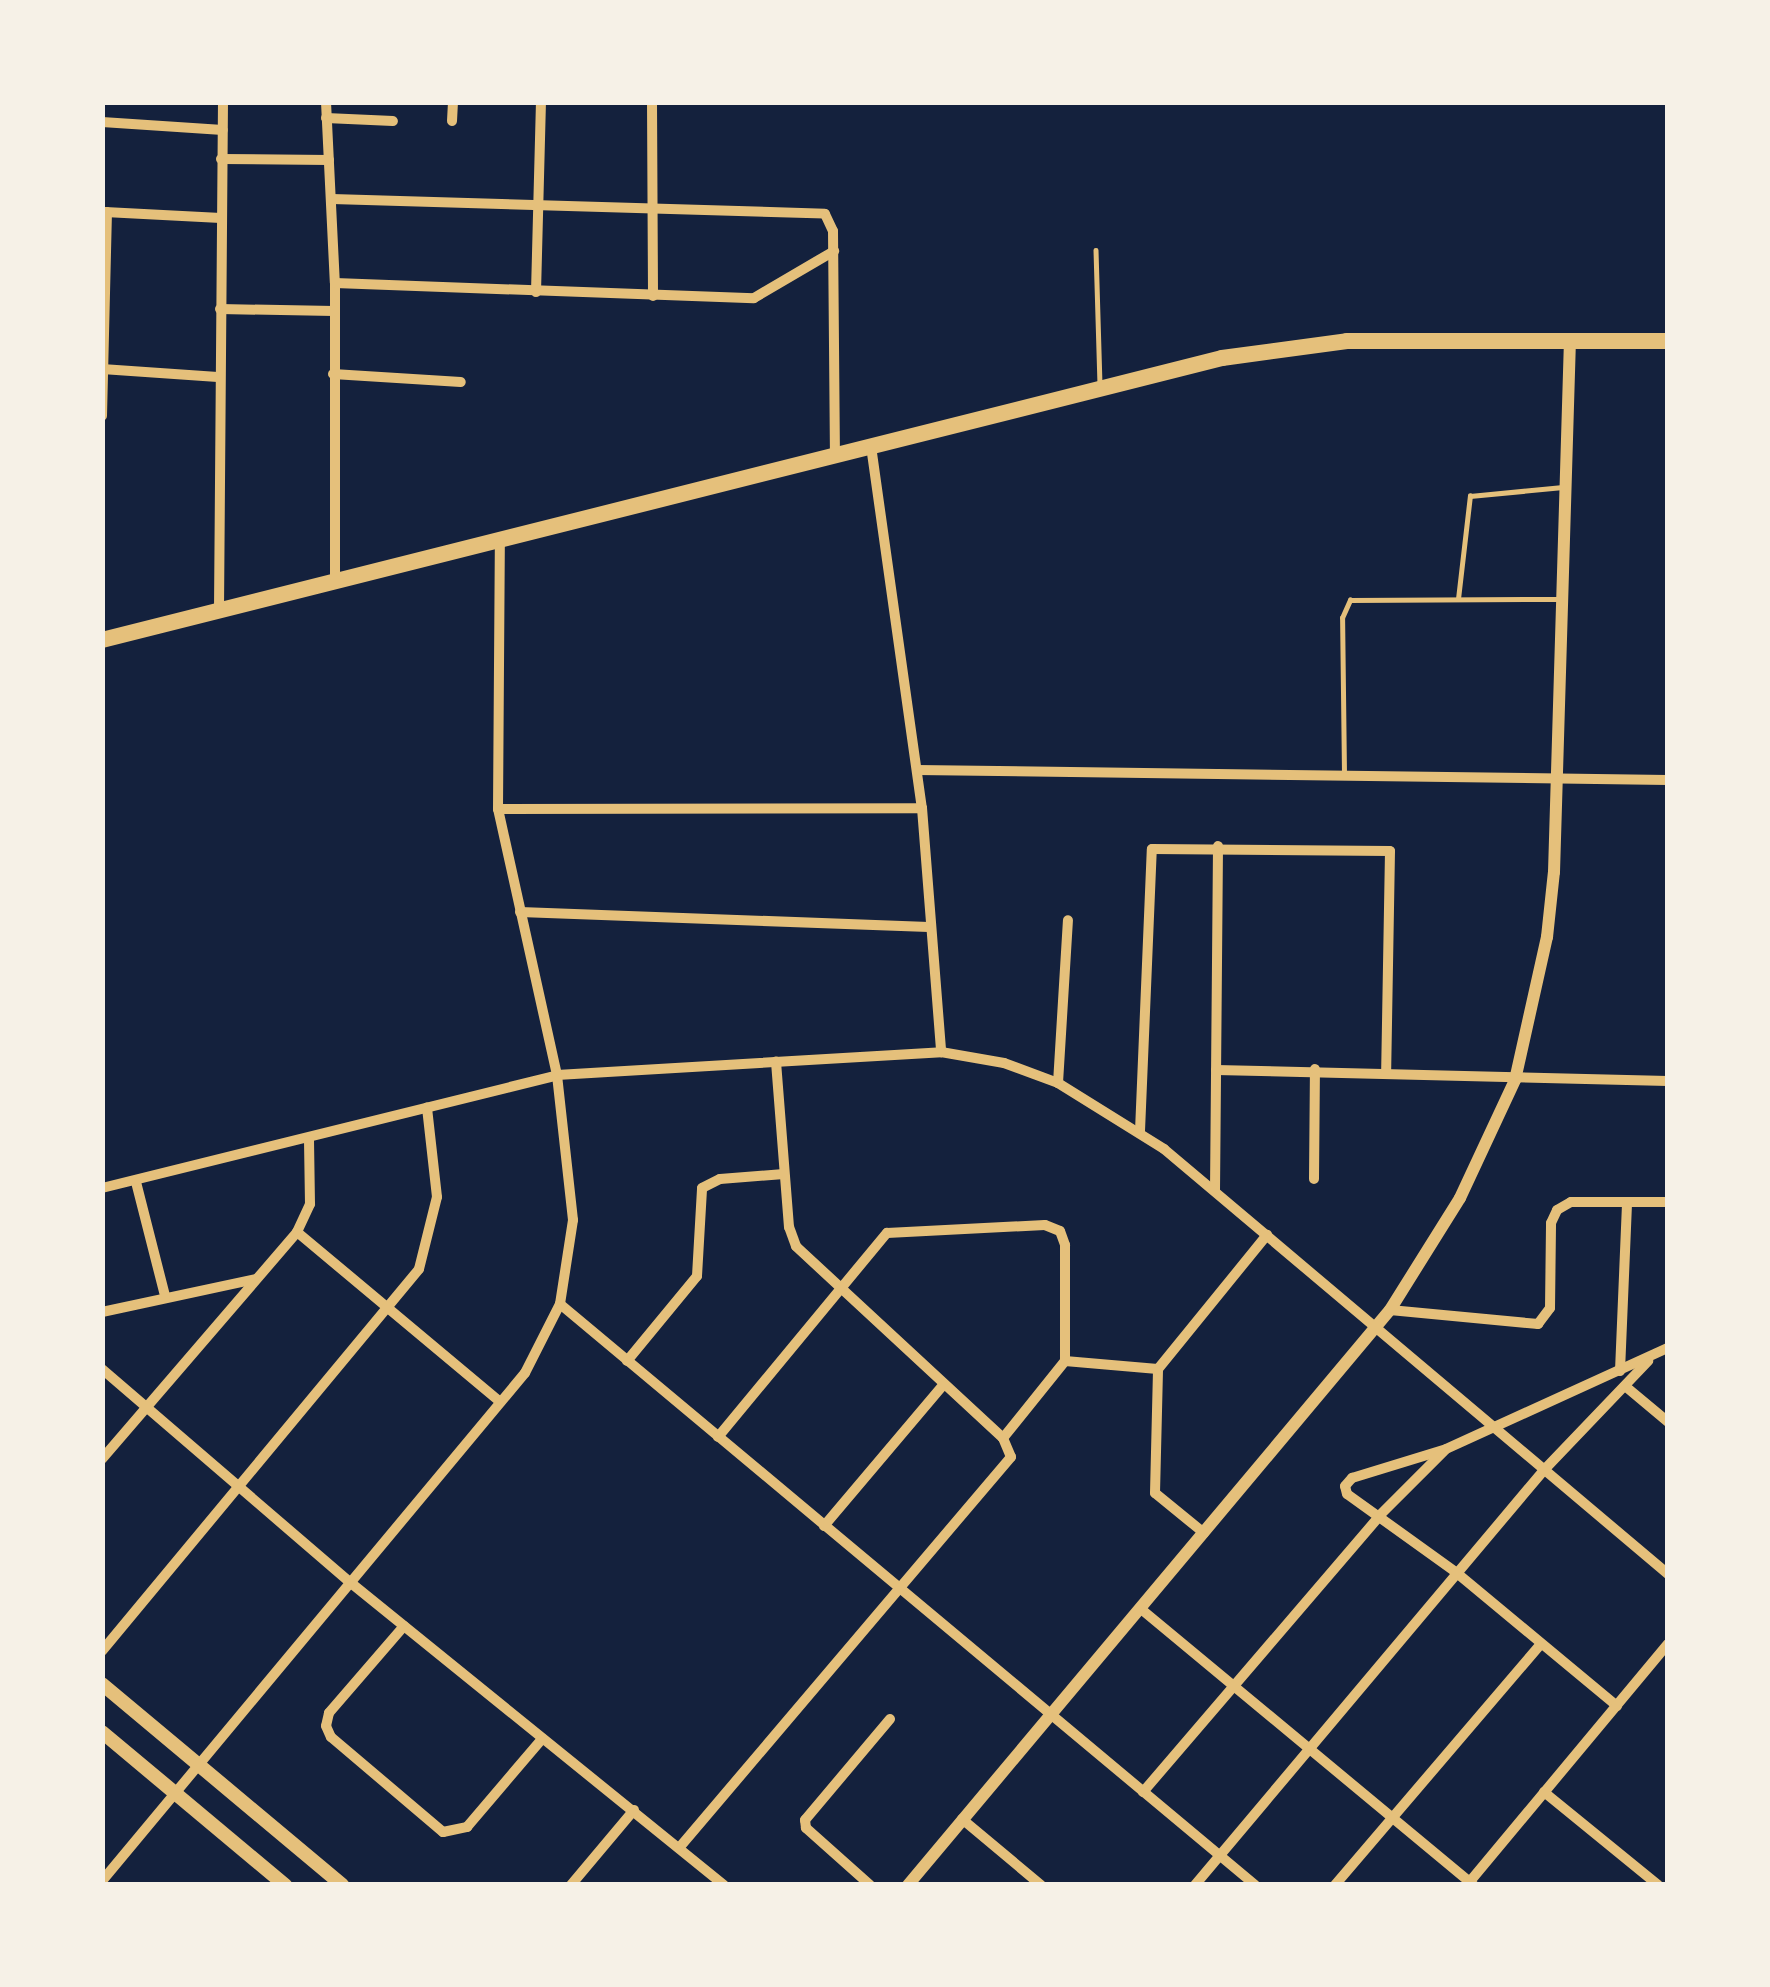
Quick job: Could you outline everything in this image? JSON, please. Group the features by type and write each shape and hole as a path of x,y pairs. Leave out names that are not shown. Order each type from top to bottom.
{"highway":[{"path":"102,640 1222,358 1305,345 1472,337 1668,341"}],"main road":[{"path":"102,1684 342,1885"},
{"path":"102,1732 285,1885"}],"street":[{"path":"219,610 223,102"},
{"path":"326,102 334,283 335,581"},
{"path":"452,121 453,102"},
{"path":"536,292 541,102"},
{"path":"652,102 653,296"},
{"path":"326,118 393,121"},
{"path":"102,122 223,130"},
{"path":"221,158 329,160"},
{"path":"332,199 539,208 816,211 832,221 835,455"},
{"path":"102,416 104,212 221,218"},
{"path":"334,283 754,298 834,251"},
{"path":"220,310 334,311"},
{"path":"908,1885 1390,1310 1460,1198 1515,1079 1547,937 1559,778 1570,339"},
{"path":"103,369 218,377"},
{"path":"333,374 461,382"},
{"path":"871,446 922,808 941,1052"},
{"path":"102,1881 500,1402 545,1340 560,1304 573,1220 557,1075 497,809 500,539"},
{"path":"917,770 1668,780"},
{"path":"497,809 922,808"},
{"path":"1215,1191 1218,846"},
{"path":"1140,1130 1148,855 1157,848 1390,851 1386,1071"},
{"path":"520,912 929,928"},
{"path":"1058,1083 1068,920"},
{"path":"102,1188 557,1075 941,1052 1004,1063 1058,1083 1140,1130 1668,1574"},
{"path":"679,1848 1009,1463 1011,1451 1003,1438 838,1290 792,1238 776,1062"},
{"path":"1314,1179 1315,1069"},
{"path":"1216,1070 1668,1081"},
{"path":"102,1651 390,1310 419,1269 437,1197 427,1108"},
{"path":"102,1459 297,1232 310,1204 309,1138"},
{"path":"627,1361 697,1276 702,1188 720,1179 784,1174"},
{"path":"136,1182 165,1296"},
{"path":"1390,1310 1538,1324 1550,1308 1551,1222 1557,1210 1570,1202 1668,1202"},
{"path":"1621,1371 1627,1203"},
{"path":"718,1437 881,1238 895,1230 1046,1225 1060,1231 1065,1245 1065,1361 1003,1438"},
{"path":"297,1232 500,1402"},
{"path":"1204,1533 1155,1493 1158,1369 1267,1235"},
{"path":"102,1312 256,1279"},
{"path":"560,1304 1255,1885"},
{"path":"1616,1706 1457,1573 1347,1494 1347,1482 1446,1449 1668,1348"},
{"path":"1196,1885 1544,1470 1655,1354"},
{"path":"1065,1361 1158,1369"},
{"path":"102,1369 351,1583 724,1885"},
{"path":"824,1526 943,1385"},
{"path":"1625,1385 1668,1422"},
{"path":"1142,1792 1380,1515 1446,1449"},
{"path":"1141,1609 1470,1884 1668,1644"},
{"path":"404,1626 329,1713 326,1726 331,1736 443,1832 467,1827 542,1739"},
{"path":"1335,1885 1541,1644"},
{"path":"870,1885 806,1828 806,1820 890,1719"},
{"path":"1544,1792 1658,1885"},
{"path":"571,1885 634,1810"},
{"path":"962,1819 1041,1885"},
{"path":"102,1852 116,1865"}],"lane":[{"path":"1096,250 1100,388"},
{"path":"1458,599 1470,496 1566,487"},
{"path":"1344,776 1343,608 1359,598 1563,599"}]}
